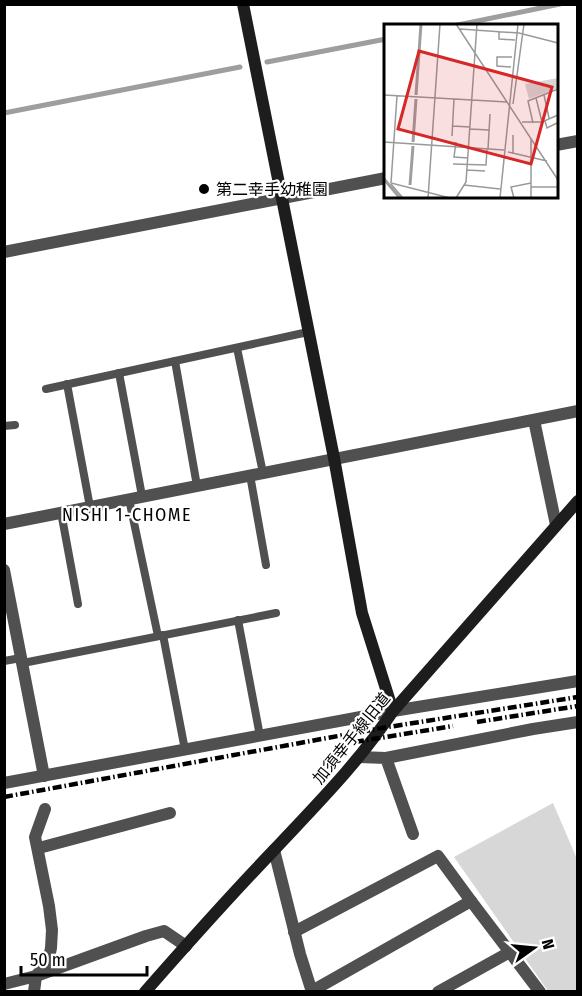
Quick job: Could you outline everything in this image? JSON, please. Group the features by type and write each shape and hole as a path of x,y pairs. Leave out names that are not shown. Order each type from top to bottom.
{"street":[{"path":"243,4 334,459 362,613 393,711"},
{"path":"558,145 578,141"},
{"path":"4,252 384,178"},
{"path":"4,524 578,411"},
{"path":"534,420 556,525"},
{"name":"加須幸手線旧道","path":"145,992 338,783 393,711 578,501"},
{"path":"4,570 44,776"},
{"path":"4,783 393,711 578,681"},
{"path":"359,756 386,758 578,722"},
{"path":"386,758 413,834"},
{"path":"33,992 36,975 48,962 51,948 52,930 39,848 35,837 45,809"},
{"path":"39,848 170,813"},
{"path":"274,850 294,932 312,991 471,902"},
{"path":"294,932 438,856 540,992"},
{"path":"4,984 164,931 186,946"},
{"path":"438,992 510,952"}],"lane":[{"path":"46,389 308,332"},
{"path":"237,348 263,473"},
{"path":"175,361 197,486"},
{"path":"119,373 135,498 185,750"},
{"path":"67,384 90,507"},
{"path":"4,426 15,425"},
{"path":"250,475 266,565"},
{"path":"61,513 78,604"},
{"path":"4,661 22,660 161,636 276,613"},
{"path":"238,620 260,736"}],"shaded area":[{"path":"553,803 577,859 577,991 548,991 454,857"}],"waterway":[{"path":"463,24 560,4"},
{"path":"267,62 384,39"},
{"path":"4,113 240,67"}],"railway":[{"path":"4,797 382,728 578,697"},
{"path":"477,722 578,706"},
{"path":"355,742 453,726"}],"place":[{"name":"第二幸手幼稚園","path":"204,189"}],"district":[{"name":"NISHI 1-CHOME","path":"127,515"}]}
